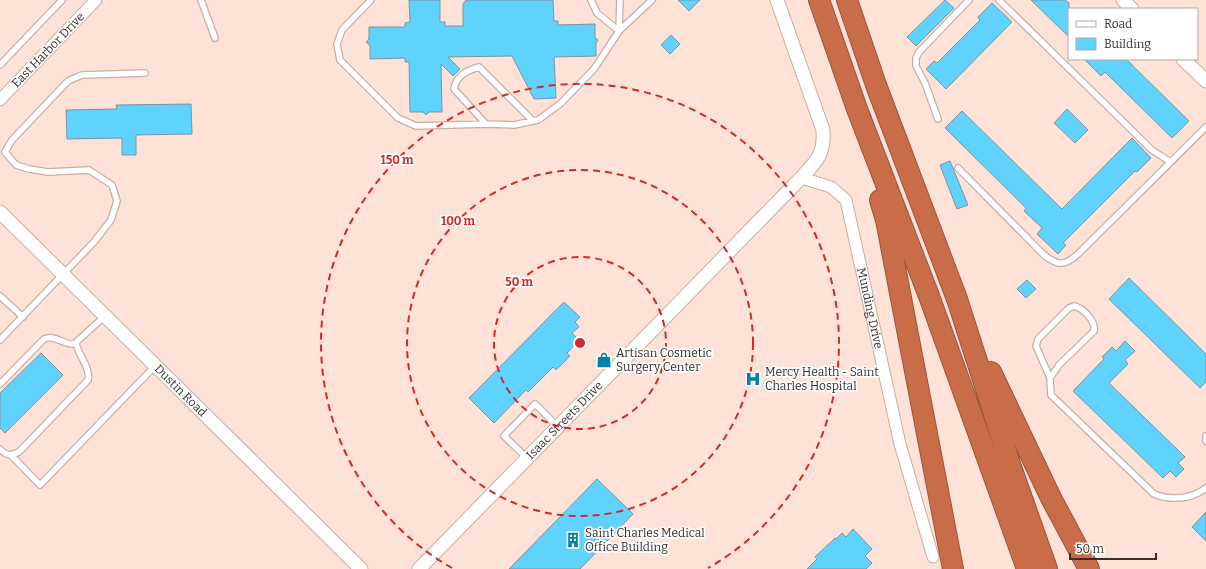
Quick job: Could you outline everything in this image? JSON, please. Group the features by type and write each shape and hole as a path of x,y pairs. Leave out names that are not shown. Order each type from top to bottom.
{"highway":[{"path":"819,0 857,108 929,296 1027,569"},
{"path":"847,0 876,85 957,299 1011,467 1047,569"},
{"path":"857,108 869,163 886,220 952,569"},
{"path":"957,299 1051,498 1089,569"}],"street":[{"name":"East Harbor Drive","path":"0,100 96,0"},
{"name":"Isaac Streets Drive","path":"419,569 802,178 819,157 823,149 822,130 777,0"},
{"path":"1123,0 1131,8"},
{"path":"1184,60 1206,81"},
{"name":"Munding Drive","path":"802,178 832,187 846,200 898,436 932,557"},
{"name":"Dustin Road","path":"0,212 361,569"}],"lane":[{"path":"0,66 62,0"},
{"path":"201,0 215,38"},
{"path":"371,0 342,30 337,44 340,60 398,118 416,126 486,124 514,125 538,120 560,104 594,69 619,31 652,0"},
{"path":"591,0 597,13 619,31"},
{"path":"619,31 620,0"},
{"path":"938,120 925,83 917,69 916,58 919,52 969,0"},
{"path":"999,0 1152,150 1169,161 1173,160"},
{"path":"486,124 454,88 455,81 467,70 479,67 533,121"},
{"path":"0,340 64,276 111,220 117,201 112,184 89,170 48,172 29,170 16,165 2,154 12,140 68,81 82,75 145,73"},
{"path":"958,168 1044,255 1060,264 1069,262 1078,254 1206,127"},
{"path":"0,296 23,317"},
{"path":"1050,378 1036,346 1038,339 1069,308 1074,306 1079,307 1093,322 1095,326 1094,331 1059,365 1050,378 1049,388 1051,395 1154,494 1163,498 1174,499 1200,493 1206,488"},
{"path":"0,384 44,339 53,337 64,343 76,343 105,316"},
{"path":"11,455 19,452 88,380 88,372 77,350 76,343"},
{"path":"0,449 6,454 11,455 40,485 156,366"},
{"path":"527,459 504,436 535,404 558,427"},
{"path":"1206,436 1206,441"}],"building":[{"path":"409,0 440,0 440,22 445,22 445,26 463,26 463,4 466,0 553,0 554,21 558,21 558,25 595,24 595,38 598,40 596,43 596,56 554,57 556,98 534,99 512,56 448,57 460,69 453,76 441,64 442,112 429,112 426,115 423,112 410,112 409,62 405,62 405,58 370,59 370,46 366,42 369,39 369,27 405,27 405,23 410,22"},
{"path":"678,0 700,0 689,11"},
{"path":"945,0 954,8 916,46 907,37"},
{"path":"1031,0 1065,0 1069,3 1068,36"},
{"path":"992,3 1012,22 946,89 926,69 934,61 937,63 980,20 978,17"},
{"path":"671,35 680,44 670,54 661,45"},
{"path":"1085,60 1127,60 1189,121 1172,138 1105,72 1101,76"},
{"path":"191,104 192,134 136,135 136,155 122,155 122,138 67,139 66,110 117,109 116,105"},
{"path":"1067,109 1088,130 1075,143 1054,123"},
{"path":"962,111 1062,209 1132,138 1151,158 1137,172 1135,171 1063,243 1066,245 1058,254 1037,234 1042,228 1024,211 1026,208 945,128"},
{"path":"950,161 968,205 957,209 940,165"},
{"path":"1129,278 1206,354 1206,382 1200,388 1109,299"},
{"path":"1027,280 1036,289 1026,298 1017,289"},
{"path":"564,302 580,317 575,322 579,327 572,333 579,340 567,353 570,356 556,370 553,367 528,392 526,390 494,423 469,398"},
{"path":"1125,341 1135,351 1125,360 1128,364 1109,383 1185,457 1178,463 1184,469 1176,477 1170,471 1163,478 1073,391 1104,359 1102,357 1112,347 1116,351"},
{"path":"41,353 63,375 5,433 0,428 0,393"},
{"name":"Saint Charles Medical Office Building","path":"597,479 633,514 580,569 509,569"},
{"path":"1206,512 1206,541 1192,527"},
{"path":"853,529 872,549 865,556 872,563 866,569 807,569 817,559 815,557 835,538 836,539 842,533 846,537"}],"place":[{"name":"Artisan Cosmetic Surgery Center","path":"604,360"},
{"name":"Mercy Health - Saint Charles Hospital","path":"753,379"},
{"name":"Saint Charles Medical Office Building","path":"573,540"}]}
